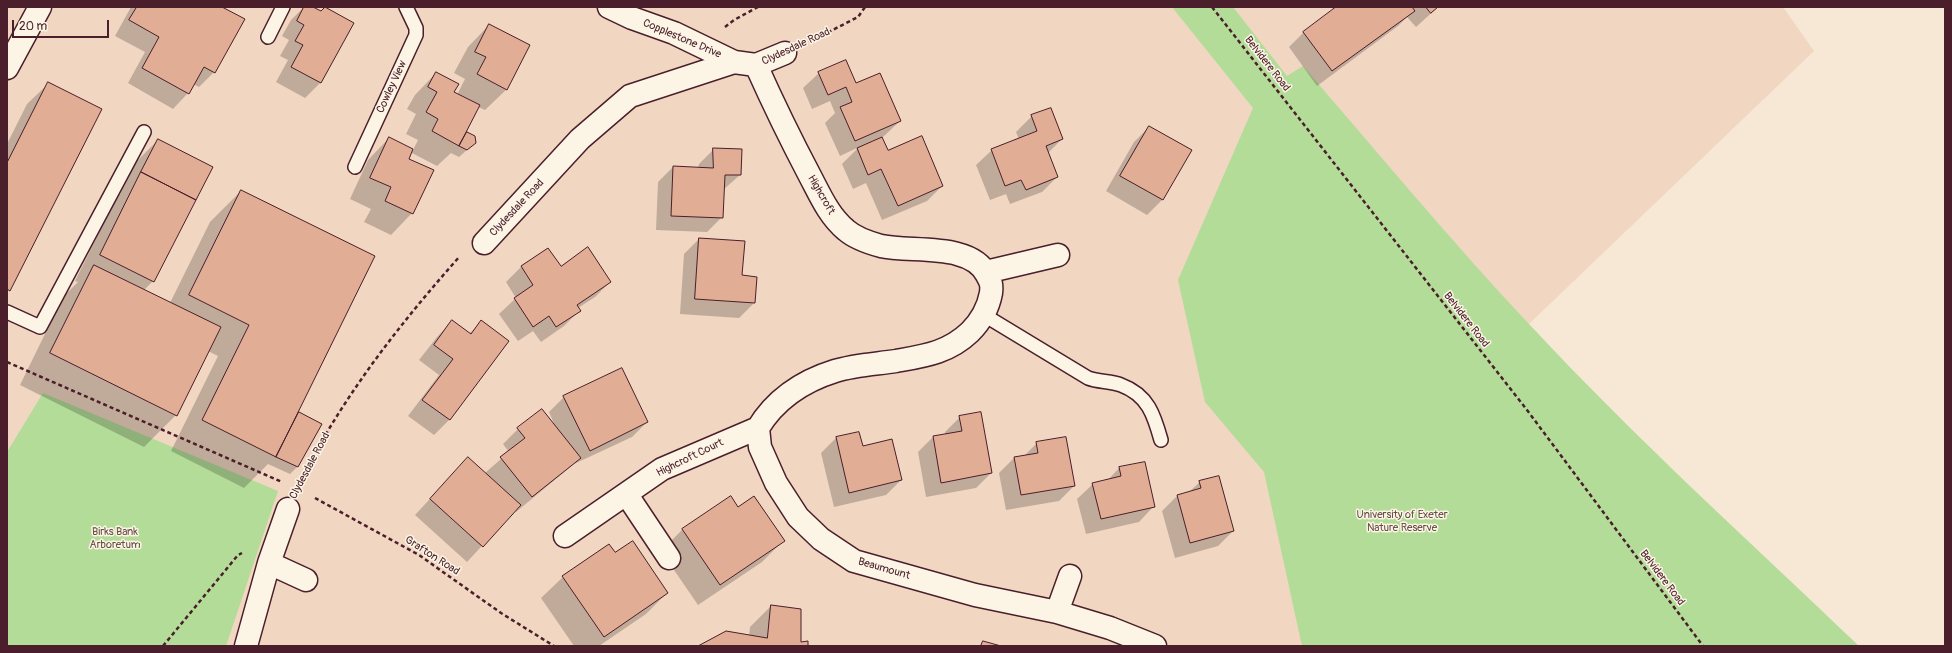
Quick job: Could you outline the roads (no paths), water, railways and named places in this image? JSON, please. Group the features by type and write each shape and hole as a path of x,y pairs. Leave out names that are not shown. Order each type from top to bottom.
{"street":[{"path":"7,67 40,7"},
{"name":"Copplestone Drive","path":"609,7 632,18 674,33 734,62"},
{"name":"Clydesdale Road","path":"484,243 580,139 630,96 734,62 756,65 785,54"},
{"name":"Highcroft","path":"756,65 780,120 831,215 846,231 865,241 882,246 937,251 964,256 978,263 986,272"},
{"path":"758,428 767,414 794,390 835,371 932,355 960,341 984,315 990,300 992,286 986,272 1058,255"},
{"name":"Highcroft Court","path":"565,536 627,495 662,469 694,454 758,428"},
{"name":"Beaumount","path":"758,428 760,447 776,483 798,517 821,539 854,561 975,595 1057,612 1110,628 1155,646"},
{"path":"627,495 669,558"},
{"name":"Clydesdale Road","path":"246,646 268,563 288,509"},
{"path":"268,563 306,580"},
{"path":"1057,612 1070,576"}],"lane":[{"path":"268,37 283,7"},
{"name":"Cowley View","path":"355,167 416,35 416,28 406,7"},
{"path":"7,312 40,328 144,132"},
{"path":"984,315 1088,378 1097,382 1121,384 1144,398 1155,417 1161,440"}],"park label":[{"name":"University of Exeter Nature Reserve","path":"1402,521"},
{"name":"Birks Bank Arboretum","path":"115,538"}]}
